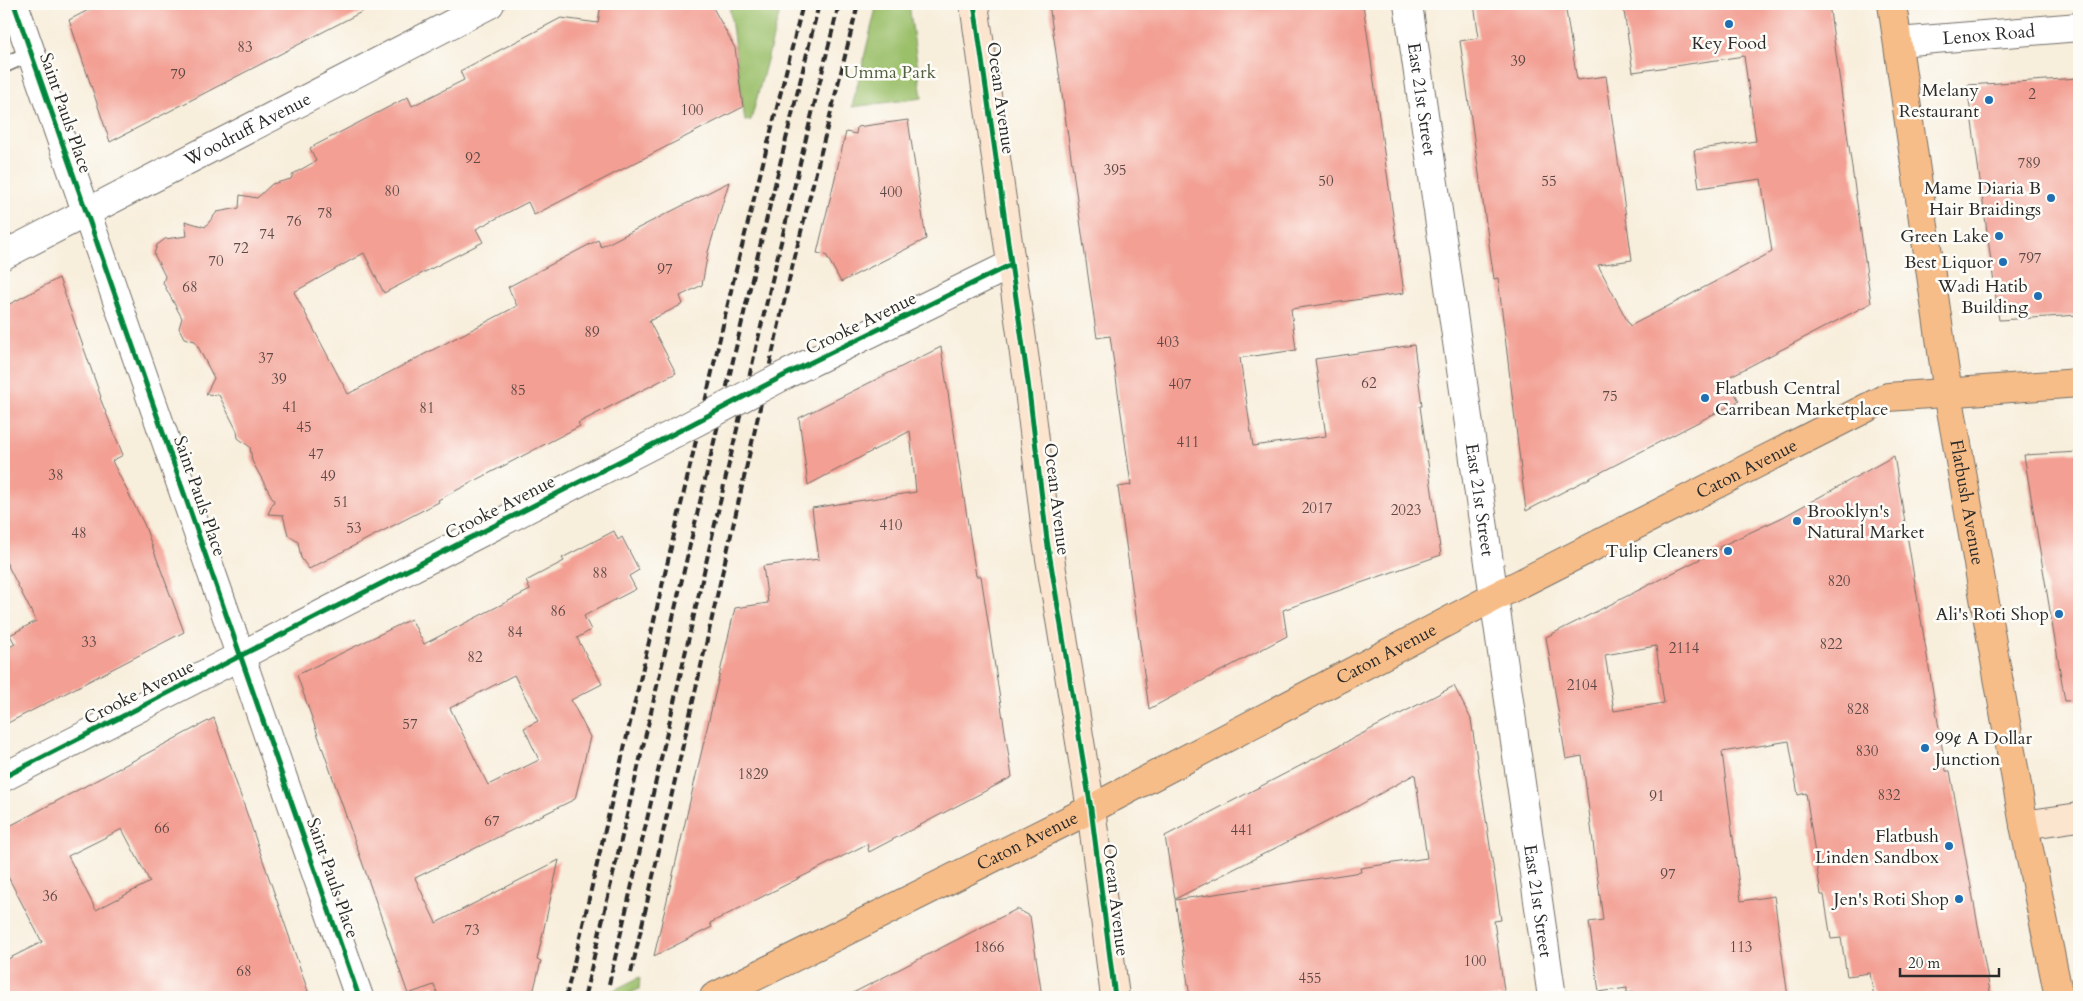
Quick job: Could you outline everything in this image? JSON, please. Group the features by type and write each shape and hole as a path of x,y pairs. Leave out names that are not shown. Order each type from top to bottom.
{"main road":[{"name":"Ocean Avenue","path":"974,4 1028,382 1047,540 1090,808 1115,997"},
{"name":"Flatbush Avenue","path":"1892,4 1948,393 2024,825 2059,997"},
{"name":"Caton Avenue","path":"714,997 1090,808 1494,597 1888,397 2079,383"},
{"path":"2024,825 2079,818"}],"street":[{"name":"Saint Pauls Place","path":"14,4 359,997"},
{"name":"Woodruff Avenue","path":"4,255 490,4"},
{"name":"East 21st Street","path":"1408,4 1552,997"},
{"name":"Lenox Road","path":"1898,42 2079,27"},
{"name":"Crooke Avenue","path":"4,777 785,375 1010,265"}],"lane":[{"path":"4,64 31,52"}],"green space":[{"path":"729,4 782,4 751,120 745,121"},
{"name":"Umma Park","path":"877,4 909,4 922,98 852,107"},
{"path":"640,977 639,989 623,997 600,997"}],"building":[{"path":"100,4 377,4 110,142 69,20"},
{"path":"601,4 711,4 735,48 743,107 534,215 528,202 476,229 483,242 384,293 364,253 294,292 348,394 517,306 508,287 598,240 601,247 729,182 708,252 702,285 680,296 683,304 649,321 676,373 578,423 580,426 438,500 439,502 309,569 301,558 298,542 288,535 283,515 268,514 274,501 252,461 250,447 238,438 237,431 219,395 206,394 214,378 195,341 184,338 179,328 182,318 163,283 165,276 154,254 157,245 165,239 187,236 185,221 205,227 217,212 239,208 240,195 257,198 272,184 291,179 293,174 316,161 310,148 408,97 412,106 464,80 460,71 561,18 598,23"},
{"path":"1049,4 1363,4 1404,293 1291,309 1296,350 1240,358 1253,446 1326,436 1315,359 1414,345 1422,406 1420,406 1441,555 1283,610 1287,636 1149,709 1118,487 1131,485 1123,427 1110,336 1097,338"},
{"path":"1474,4 1565,4 1577,80 1606,76 1632,260 1598,265 1630,326 1772,252 1761,179 1699,188 1694,150 1756,141 1744,56 1633,72 1623,4 1829,4 1871,303 1727,378 1739,401 1526,511 1498,278 1494,279 1460,41 1479,38"},
{"path":"2079,78 2079,315 1999,320 1967,85"},
{"path":"908,120 926,239 841,282 826,255 817,253 846,132 856,134 857,127"},
{"path":"59,278 100,398 123,455 112,461 144,524 184,632 4,725 4,650 15,644 10,635 36,621 4,558 4,307"},
{"path":"941,347 976,576 981,576 1012,777 869,852 867,844 710,923 712,927 654,956 735,608 768,603 763,566 819,559 812,508 916,492 910,431 808,485 799,418"},
{"path":"2079,452 2079,700 2065,701 2024,455"},
{"path":"1894,456 1946,771 1950,771 1991,997 1874,997 1870,973 1847,976 1841,938 1831,939 1824,895 1821,895 1806,793 1798,795 1789,741 1722,752 1741,901 1774,896 1788,997 1636,997 1635,992 1627,993 1627,988 1599,992 1589,922 1603,920 1582,756 1566,759 1546,637 1720,549 1719,547 1783,517","holes":["1656,646 1664,703 1614,711 1605,655"]},
{"path":"614,531 618,540 622,537 639,570 629,576 636,589 584,616 591,630 577,638 602,684 571,700 590,737 575,799 415,878 436,923 559,860 537,960 541,961 532,997 439,997 434,985 408,994 297,675 411,619 424,644 530,590 526,581 564,561 562,558","holes":["514,675 538,721 524,728 539,760 488,785 450,708"]},
{"path":"1454,686 1471,719 1501,920 1494,921 1505,997 1190,997 1175,900 1361,872 1360,868 1427,858 1415,774 1358,806 1175,899 1165,836"},
{"path":"214,718 310,997 4,997 4,961 42,942 4,869 4,829","holes":["122,829 150,882 96,910 68,856"]},
{"path":"1017,909 1030,916 1042,997 845,997"}],"railway":[{"path":"566,997 734,278 803,4"},
{"path":"585,995 752,279 819,4"},
{"path":"609,984 751,371 839,4"},
{"path":"631,973 790,276 858,4"}],"cycle path":[{"path":"14,4 359,997"},
{"path":"974,4 1028,382 1047,540 1091,809 1115,997"},
{"path":"4,777 785,375 1010,265"}],"place":[{"name":"Key Food","path":"1729,24"},
{"name":"Melany Restaurant","path":"1989,100"},
{"name":"Mame Diaria B Hair Braidings","path":"2051,198"},
{"name":"Green Lake","path":"1999,236"},
{"name":"Best Liquor","path":"2003,262"},
{"name":"Wadi Hatib Building","path":"2038,296"},
{"name":"Flatbush Central Carribean Marketplace","path":"1705,398"},
{"name":"Brooklyn's Natural Market","path":"1797,521"},
{"name":"Tulip Cleaners","path":"1728,551"},
{"name":"Ali's Roti Shop","path":"2059,614"},
{"name":"99¢ A Dollar Junction","path":"1925,748"},
{"name":"Flatbush Linden Sandbox","path":"1949,846"},
{"name":"Jen's Roti Shop","path":"1959,899"}]}
